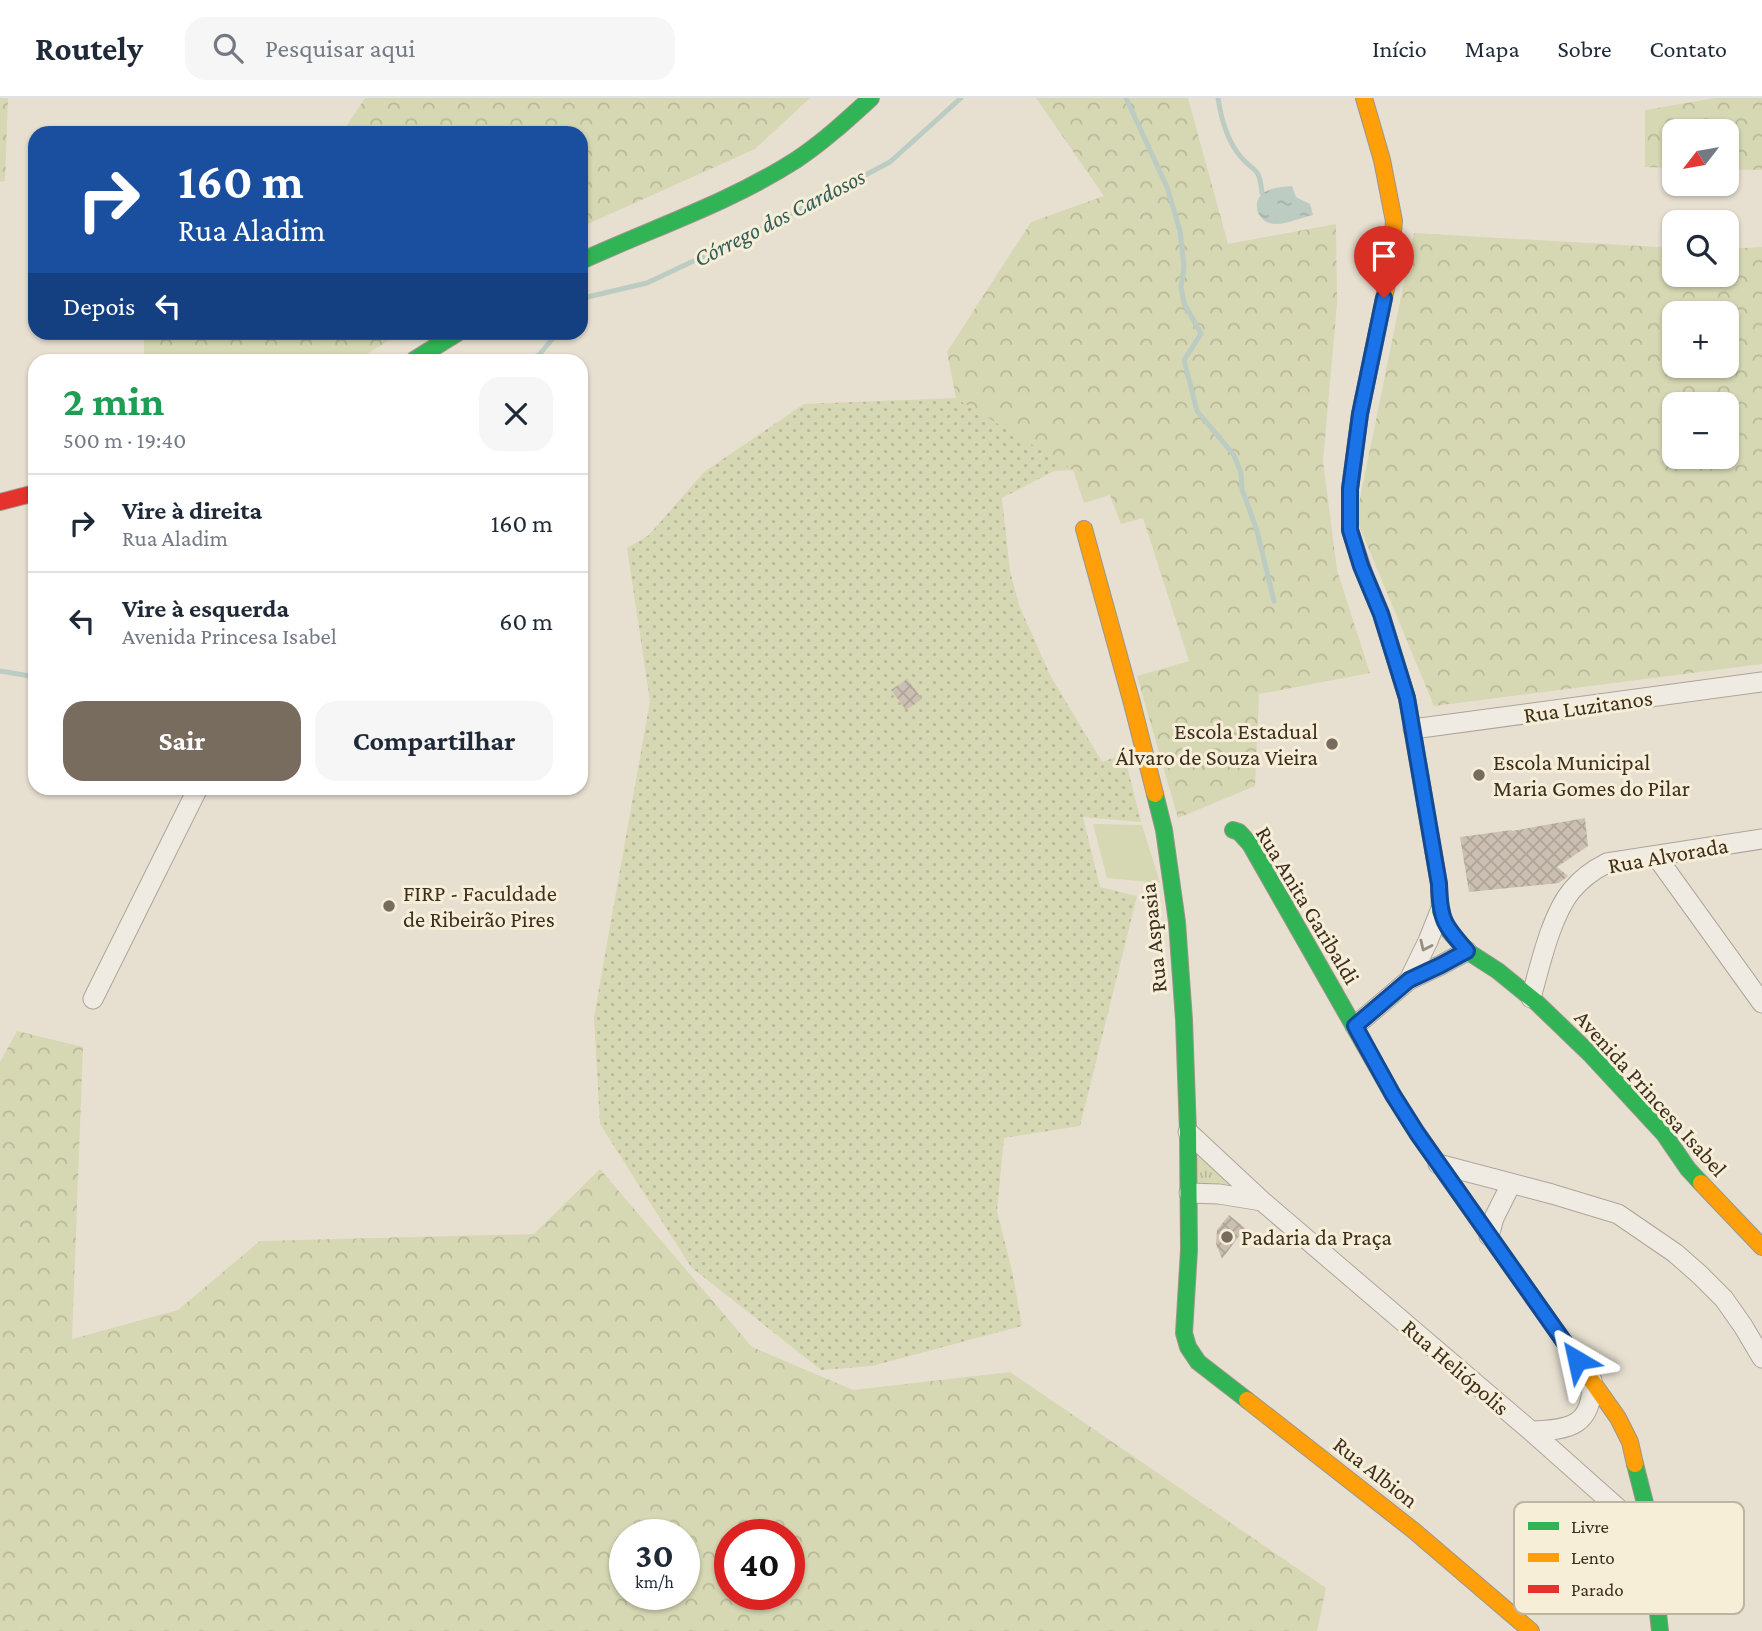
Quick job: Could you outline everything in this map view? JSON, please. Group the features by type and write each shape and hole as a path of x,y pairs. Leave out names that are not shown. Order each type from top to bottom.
{"street":[{"path":"588,258 725,199 783,167 839,128 871,98"},
{"name":"Avenida Princesa Isabel","path":"1364,98 1382,160 1394,221 1389,274 1360,414 1350,489 1350,530 1361,566 1381,614 1407,698 1439,884 1440,911 1449,931 1467,951 1498,971 1531,998 1590,1054 1664,1134 1688,1169 1762,1247"},
{"path":"424,354 446,340"},
{"path":"0,502 28,496"},
{"name":"Rua Aspasia","path":"1084,529 1164,830 1177,922 1188,1132 1189,1250 1185,1340 1190,1352"},
{"name":"Rua Luzitanos","path":"1413,729 1762,682"},
{"path":"93,999 195,795"},
{"name":"Rua Anita Garibaldi","path":"1233,830 1239,832 1250,844 1393,1095 1438,1164 1618,1418 1629,1442 1645,1502"},
{"name":"Rua Alvorada","path":"1531,998 1559,913 1570,892 1590,872 1606,863 1762,839"},
{"path":"1656,856 1762,1003"},
{"path":"1409,980 1440,911"},
{"path":"1355,1026 1409,980 1467,951"},
{"name":"Rua Heliópolis","path":"1188,1132 1262,1201 1611,1502"},
{"path":"1438,1164 1618,1214 1675,1253 1700,1275 1724,1299 1762,1358"},
{"path":"1489,1236 1494,1218 1511,1184"},
{"path":"1189,1194 1219,1194 1262,1201"},
{"name":"Rua Albion","path":"1190,1352 1202,1365 1413,1530 1531,1631"},
{"path":"1531,1432 1563,1429 1581,1420 1592,1396 1592,1380"}],"green space":[{"path":"0,98 8,98 5,181 0,182"},
{"path":"365,98 810,98 755,149 588,224 588,126 347,126"},
{"path":"1036,98 1188,98 1228,244 1336,224 1337,304 1323,461 1337,570 1370,673 1259,694 1255,786 1178,818 1137,676 1189,661 1143,518 1121,524 1110,495 1084,503 1073,470 956,398 947,352 1031,222 1104,196"},
{"path":"1715,98 1762,98 1762,170 1740,169 1740,119 1662,119 1662,168 1645,167 1645,110"},
{"path":"1414,233 1662,247 1662,287 1739,287 1739,248 1762,247 1762,664 1434,706 1356,518"},
{"path":"144,340 390,340 367,354 144,354"},
{"path":"956,398 1074,470 1054,471 1002,498 1010,571 1019,605 1051,677 1102,762 1124,754 1141,822 1083,817 1100,887 1137,896 1080,1126 1004,1138 997,1211 1022,1326 872,1366 821,1370 691,1267 600,1124 594,1017 650,701 627,548 649,535 704,472 804,404"},
{"path":"1093,824 1142,825 1160,883 1107,878"},
{"path":"17,1031 83,1047 72,1339 178,1310 260,1241 534,1234 600,1169 752,1347 853,1390 1010,1372 1326,1588 1317,1631 0,1631 0,1062"},
{"path":"1192,1149 1248,1195 1193,1188"}],"water":[{"path":"1292,186 1296,197 1310,204 1313,215 1278,224 1263,220 1257,206 1260,196 1271,189"}],"building":[{"path":"907,679 922,699 906,710 891,690"},
{"path":"1585,818 1588,846 1557,867 1568,876 1559,883 1469,892 1460,837"},
{"name":"Padaria da Praça","path":"1229,1215 1245,1228 1222,1259 1216,1244 1217,1230"}],"waterway":[{"name":"Córrego dos Cardosos","path":"588,297 647,283 778,221 890,162 961,98"},
{"path":"1126,98 1167,187 1180,231 1184,267 1181,287 1184,303 1201,334 1184,360 1197,411 1234,455 1241,473 1242,489 1257,531 1274,601"},
{"path":"1218,98 1228,135 1240,156 1258,174 1262,193"},
{"name":"Córrego dos Cardosos","path":"540,354 551,340"},
{"name":"Córrego dos Cardosos","path":"0,671 28,676"}],"traffic: fast":[{"path":"588,258 718,202 770,175 816,146 871,98"},
{"path":"424,354 446,340"},
{"path":"1365,575 1381,613 1407,698 1439,884 1440,911 1449,931 1467,951 1498,971 1536,1002 1590,1054 1664,1134 1701,1183"},
{"path":"1155,794 1164,830 1177,922 1184,1020 1189,1250 1184,1333 1188,1347 1198,1362 1247,1400"},
{"path":"1233,830 1239,832 1250,844 1393,1095 1490,1237"},
{"path":"1635,1464 1645,1502"},
{"path":"1658,1614 1660,1631"}],"traffic: slow":[{"path":"1364,98 1382,160 1394,221 1389,274 1360,414 1350,489 1350,530 1365,575"},
{"path":"1084,529 1155,794"},
{"path":"1701,1183 1762,1247"},
{"path":"1490,1237 1618,1418 1630,1442 1635,1464"},
{"path":"1247,1400 1413,1530 1531,1631"}],"traffic: jam":[{"path":"0,502 28,495"}],"place":[{"name":"Escola Estadual Álvaro de Souza Vieira","path":"1332,744"},
{"name":"Escola Municipal Maria Gomes do Pilar","path":"1479,775"},
{"name":"FIRP - Faculdade de Ribeirão Pires","path":"389,906"},
{"name":"Padaria da Praça","path":"1227,1237"}],"route":[{"path":"1384,298 1360,414 1350,489 1350,530 1361,566 1381,614 1407,698 1439,884 1440,911 1449,931 1467,951 1409,980 1355,1026 1417,1133 1577,1360"}]}
